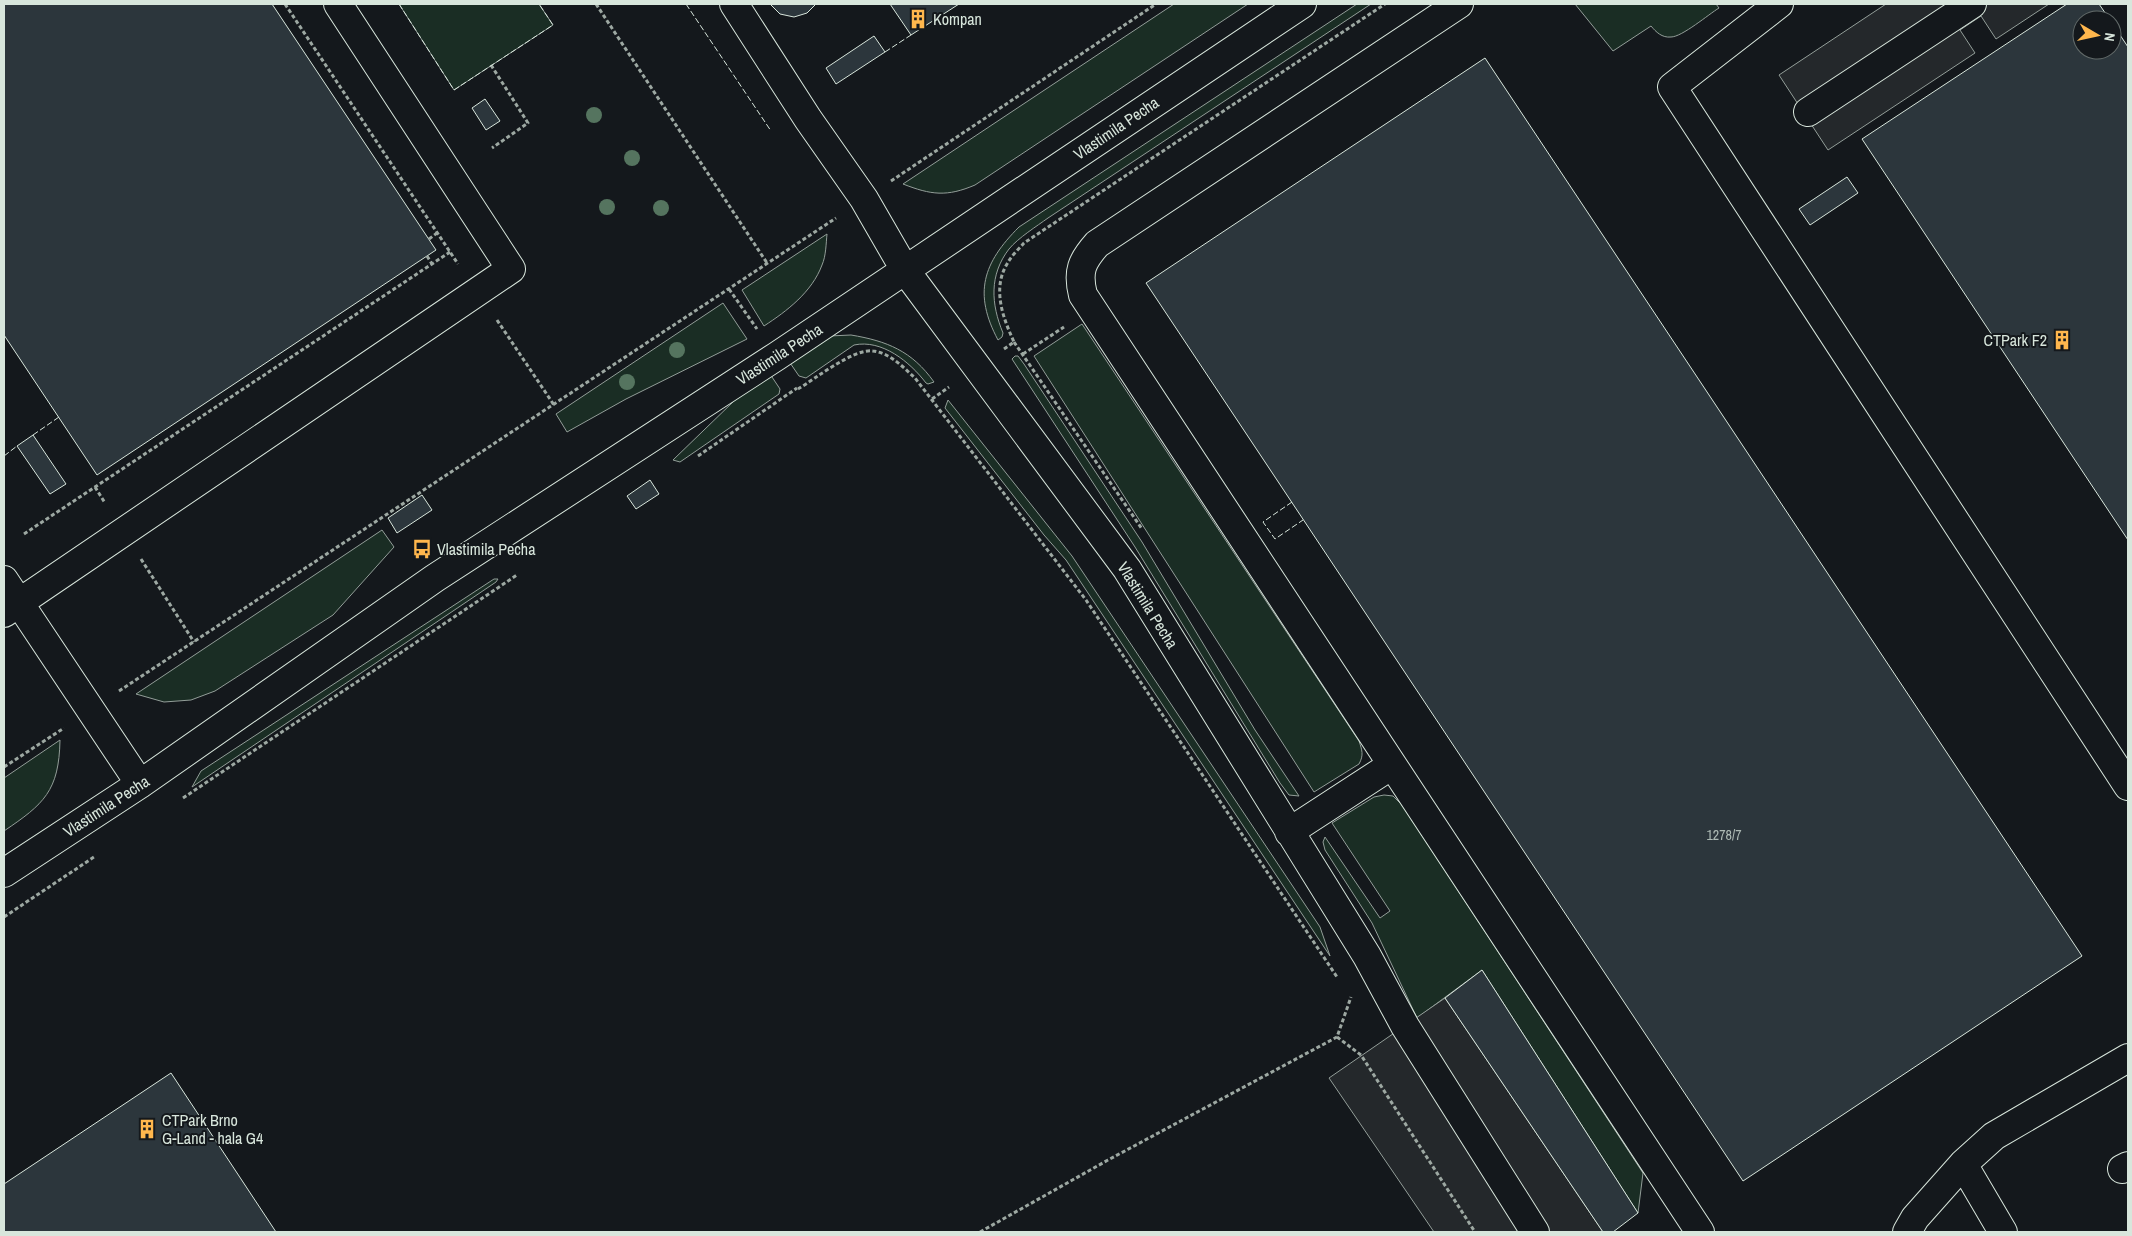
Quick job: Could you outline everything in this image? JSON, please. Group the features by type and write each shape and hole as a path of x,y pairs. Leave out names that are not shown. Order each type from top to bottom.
{"street":[{"path":"11,608 511,269 338,4"},
{"path":"734,4 808,119 864,199 905,270"},
{"name":"Vlastimila Pecha","path":"4,873 140,784 435,578 777,356 1302,4"},
{"path":"1459,4 1097,244 1085,258 1080,282 1083,295 1092,309 1700,1232"},
{"path":"1779,4 1672,87 2128,786"},
{"path":"1808,112 1972,4"},
{"name":"Vlastimila Pecha","path":"905,270 1127,569 1367,956 1404,1026 1535,1232"},
{"path":"4,580 11,608 90,710 140,784"},
{"path":"1289,832 1392,765"},
{"path":"1907,1232 1915,1218 1963,1164 1994,1136 2128,1058"},
{"path":"1963,1164 2003,1232"}],"path":[{"path":"285,4 460,266"},
{"path":"596,4 767,263"},
{"path":"4,767 729,289 1156,4"},
{"path":"999,352 1014,342 1005,321 1000,302 1001,281 1006,264 1024,243 1385,4"},
{"path":"492,65 528,123 492,148"},
{"path":"429,239 437,233"},
{"path":"24,534 450,252"},
{"path":"427,256 432,264"},
{"path":"729,289 762,335"},
{"path":"1023,354 1092,309"},
{"path":"497,319 554,404"},
{"path":"698,456 798,389 854,355 872,350 890,357 915,378 1086,600 1340,981"},
{"path":"792,381 798,389"},
{"path":"95,487 107,506"},
{"path":"139,556 194,642"},
{"path":"178,802 517,575"},
{"path":"4,917 95,857"},
{"path":"980,1232 1108,1160 1337,1037 1367,956"},
{"path":"1346,989 1351,997"},
{"path":"1337,1037 1361,1055 1475,1232"}],"green space":[{"path":"399,4 539,4 553,25 454,90"},
{"path":"1174,4 1248,4 975,185 947,193 939,193 903,184"},
{"path":"1357,4 1371,4 1048,218 1013,245 1003,259 995,279 994,301 1003,333 1002,337 998,340 990,323 986,308 984,293 986,279 997,253 1019,227"},
{"path":"1575,4 1716,4 1719,8 1676,36 1662,36 1651,26 1613,51"},
{"path":"827,234 823,261 818,275 812,284 790,307 764,326 742,290"},
{"path":"723,303 747,339 626,399 567,432 556,414"},
{"path":"1082,324 1359,741 1362,758 1359,764 1314,792 1034,356"},
{"path":"851,335 864,337 898,349 917,362 934,382 926,383 904,360 875,345 854,345 806,378 799,376 786,357 829,336"},
{"path":"1018,356 1024,364 1142,542 1255,730 1299,796 1289,795 1280,783 1135,547 1012,359"},
{"path":"765,371 768,371 780,389 779,394 680,462 673,460"},
{"path":"948,400 1072,556 1320,927 1330,956 1066,560 1044,535 945,408"},
{"path":"382,530 394,547 333,615 215,691 191,700 164,702 136,694"},
{"path":"494,579 498,579 192,787 201,771"},
{"path":"60,740 56,772 47,794 29,813 4,831 4,778"},
{"path":"1393,796 1402,805 1643,1173 1638,1213 1482,970 1417,1018 1372,923 1325,850 1323,842 1325,837 1380,918 1390,911 1332,823 1374,797"}],"shaded area":[{"path":"1886,4 2049,4 1996,39 1981,16 1960,30 1975,53 1828,150 1779,75"},
{"path":"1445,998 1603,1232 1434,1232 1329,1078"}],"building":[{"path":"4,4 272,4 436,250 97,475 4,335"},
{"path":"770,4 816,4 807,13 794,17 780,14"},
{"name":"Kompan","path":"890,4 959,4 911,35"},
{"name":"CTPark F2","path":"2067,4 2099,4 2103,10 2072,10 2072,60 2122,60 2122,38 2128,47 2128,540 1862,139"},
{"path":"874,36 885,52 836,84 826,68"},
{"path":"1485,58 2082,956 1743,1181 1146,283"},
{"path":"485,99 500,121 486,130 472,108"},
{"path":"1847,177 1858,193 1810,225 1799,209"},
{"path":"33,435 66,484 50,494 17,446"},
{"path":"650,480 659,494 636,509 627,496"},
{"path":"422,495 432,510 397,533 388,518"},
{"path":"1482,970 1638,1213 1613,1232 1603,1232 1445,998"},
{"name":"CTPark Brno G-Land - hala G4","path":"171,1073 276,1232 4,1232 4,1184"}],"fence":[{"path":"399,4 454,90 553,25 539,4"},
{"path":"686,4 771,131"},
{"path":"885,52 911,35"},
{"path":"33,435 59,417"},
{"path":"4,456 17,446"},
{"path":"1292,502 1263,522 1275,539 1303,520"}],"place":[{"name":"Kompan","path":"918,19"},
{"name":"CTPark F2","path":"2062,340"},
{"name":"Vlastimila Pecha","path":"422,549"},
{"name":"CTPark Brno G-Land - hala G4","path":"147,1129"}]}
